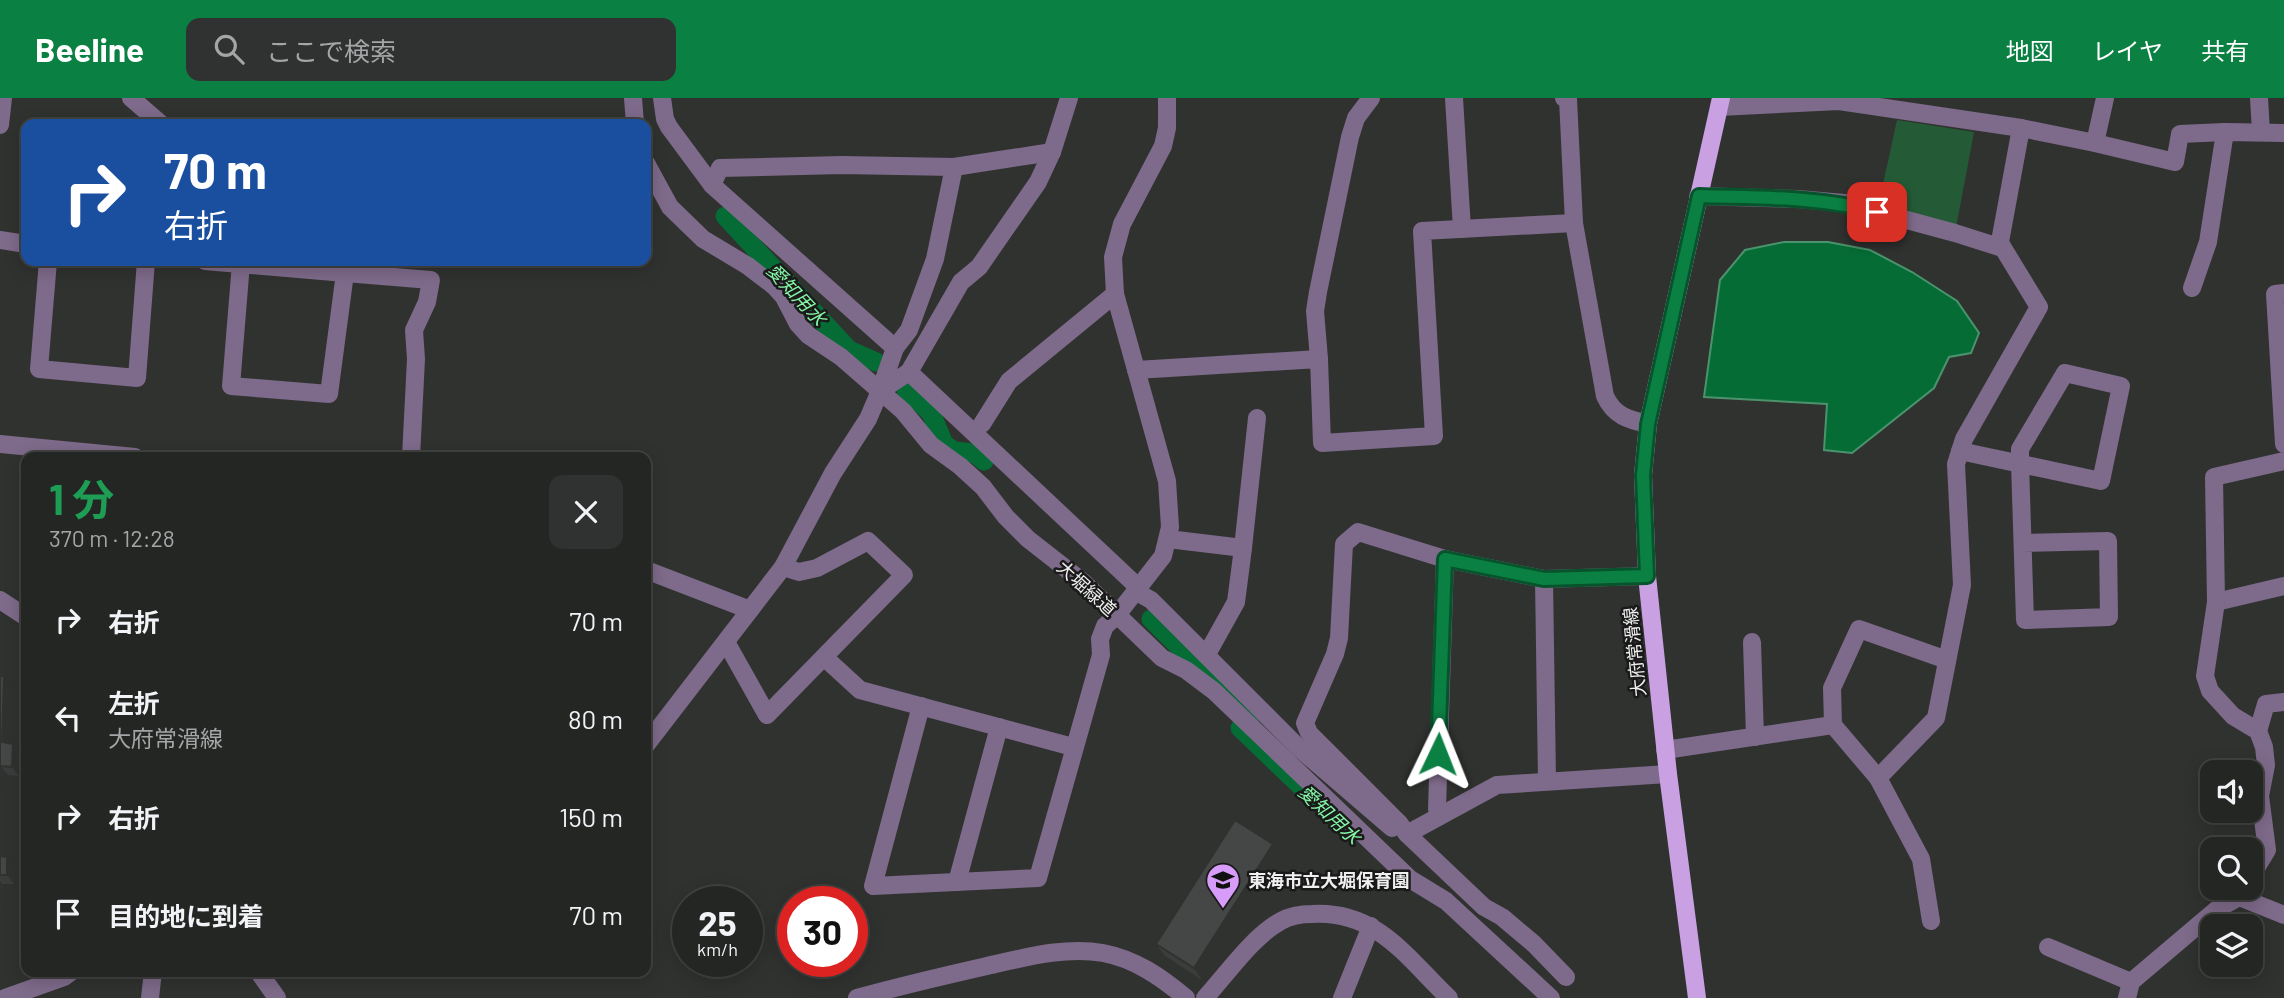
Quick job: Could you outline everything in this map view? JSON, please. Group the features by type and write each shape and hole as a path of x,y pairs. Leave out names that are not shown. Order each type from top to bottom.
{"main road":[{"name":"大府常滑線","path":"1697,998 1665,750 1647,576 1643,475 1648,424 1720,102"}],"street":[{"path":"0,125 3,98"},
{"path":"131,98 155,119"},
{"path":"633,98 635,119"},
{"path":"662,98 669,127 712,185 895,348"},
{"path":"880,391 909,372 961,282 979,267 1038,182 1052,152 1069,98"},
{"path":"921,706 873,886 1038,878 1101,655 1100,639 1105,626 1117,615 1163,556 1168,539 1170,513 1167,481 1115,294 1113,257 1122,224 1163,145 1167,128 1167,98"},
{"path":"1371,98 1356,118 1350,137 1315,311 1322,443 1434,436 1422,231 1574,223"},
{"path":"1454,98 1462,229"},
{"path":"1564,98 1568,99 1574,223 1605,396 1611,410 1630,420 1648,424"},
{"path":"2095,143 2105,98"},
{"path":"2259,98 2261,132"},
{"path":"1720,102 1839,101 2021,128 2175,162 2180,134 2284,133"},
{"path":"1699,196 1844,203 1999,247 2021,128"},
{"path":"2192,288 2208,242 2225,132"},
{"path":"712,185 720,168 842,165 954,167 1052,152"},
{"path":"651,740 783,567 833,473 868,419 895,348 909,330 935,259 954,167"},
{"name":"大堀緑道","path":"651,172 670,207 703,239 748,266 774,286 808,335 841,357 903,411 930,445 960,466 983,487 1006,517 1028,539 1083,582 1162,658 1186,670 1218,695 1410,880 1446,901 1551,998"},
{"path":"0,240 21,243"},
{"path":"1878,778 1936,718 1962,585 1956,464 1964,439 2039,307 2000,243"},
{"path":"48,266 39,369 136,378 146,266"},
{"path":"241,266 232,386 329,394 344,267"},
{"path":"318,266 344,267 431,280 428,302 414,330 416,359 411,452"},
{"path":"2284,293 2276,294 2284,444"},
{"path":"982,424 1009,381 1115,294"},
{"path":"1136,370 1319,359"},
{"path":"909,372 1151,600 1299,748 1392,828 1403,829 1440,816 1497,785 1668,774"},
{"path":"1960,451 2020,464 2101,481 2121,386 2065,373 2020,449 2020,464 2022,543 2025,620 2109,617 2108,541 2022,543"},
{"path":"1207,654 1236,602 1257,418"},
{"path":"0,444 54,452"},
{"path":"2263,866 2276,854 2260,796 2266,765 2264,747 2258,732 2233,716 2210,691 2205,677 2216,602 2214,477 2284,461"},
{"path":"1566,977 1534,944 1502,917 1484,907 1403,829 1309,733 1305,723 1335,654 1339,638 1344,544 1358,532 1445,559 1544,579 1647,576"},
{"path":"1168,539 1244,548"},
{"path":"726,642 766,715 904,575 868,541 817,568 799,572 783,567"},
{"path":"1440,816 1437,809 1445,559"},
{"path":"651,572 750,610"},
{"path":"1544,579 1546,780"},
{"path":"2216,602 2284,586"},
{"path":"0,600 21,614"},
{"path":"1931,921 1921,859 1878,778 1833,725 1832,688 1859,629 1947,660"},
{"path":"1752,642 1755,737"},
{"path":"824,657 860,690 1073,747"},
{"path":"2258,732 2266,705 2284,702"},
{"path":"1665,750 1833,725"},
{"path":"957,882 999,727"},
{"path":"2048,947 2129,990 2216,910 2230,900"},
{"path":"2257,900 2284,915"},
{"path":"1205,998 1256,941 1279,921 1306,914 1324,913 1355,918 1371,926 1387,938 1444,996"},
{"path":"1342,998 1371,926"},
{"path":"857,998 1028,957 1077,951 1102,953 1130,961 1150,970 1186,998"},
{"path":"5,998 60,977"},
{"path":"50,998 66,977"},
{"path":"150,998 152,977"},
{"path":"262,977 277,998"}],"shaded area":[{"path":"1897,120 1974,132 1955,233 1877,212"},
{"path":"1784,242 1828,242 1870,250 1912,272 1957,301 1979,333 1971,353 1949,357 1934,388 1852,453 1824,450 1827,404 1704,397 1720,280 1745,250"}],"building":[{"path":"0,676 4,676 2,742 13,744 12,767 1,766 0,779"},
{"path":"1235,820 1273,844 1194,968 1156,944"},
{"path":"0,856 7,857 7,875 0,875"}],"waterway":[{"name":"愛知用水","path":"725,216 849,350 876,362"},
{"name":"愛知用水","path":"906,390 931,413 944,444 954,451 974,453 984,461"},
{"name":"愛知用水","path":"1151,619 1250,717 1240,728 1311,796"}],"place":[{"name":"東海市立大堀保育園","path":"1223,910"}],"route":[{"path":"1438,754 1445,559 1544,579 1647,576 1643,475 1648,424 1699,196 1844,203 1877,212"}]}
